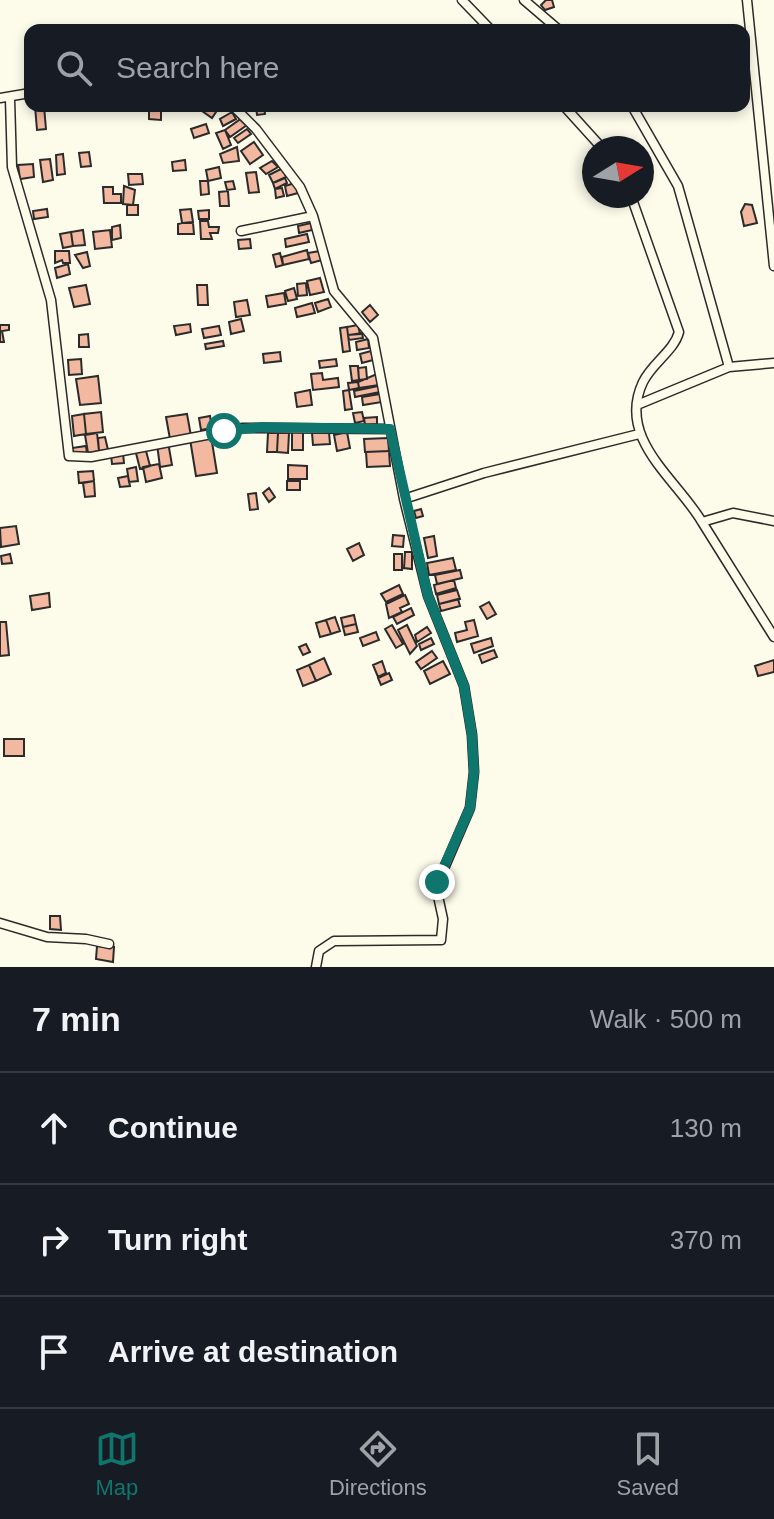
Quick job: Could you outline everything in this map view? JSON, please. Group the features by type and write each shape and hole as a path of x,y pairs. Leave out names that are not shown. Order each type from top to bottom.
{"street":[{"path":"462,0 485,24"},
{"path":"524,0 552,24"},
{"path":"747,0 749,24"},
{"path":"750,30 774,266"},
{"path":"0,98 24,95"},
{"path":"10,99 12,167 51,300 69,456 91,457 253,428 390,429"},
{"path":"238,112 293,175 313,216 334,291 373,338 404,499 428,596 464,686 473,754 470,808 436,887 443,919 441,940 334,941 319,951 316,967"},
{"path":"569,112 591,136"},
{"path":"635,112 678,186 729,367"},
{"path":"635,208 679,332 647,374 637,405 639,434 702,522 774,637"},
{"path":"241,231 313,216"},
{"path":"637,405 729,367 774,363"},
{"path":"404,499 484,473 639,434"},
{"path":"702,522 733,513 774,521"},
{"path":"0,923 47,937 109,944"}],"building":[{"path":"546,0 552,0 554,7 545,10 541,5"},
{"path":"36,112 45,112 46,129 37,130"},
{"path":"149,112 161,112 161,120 149,119"},
{"path":"232,112 236,119 223,126 220,119"},
{"path":"242,118 247,125 230,137 225,130"},
{"path":"206,124 209,133 194,138 191,129"},
{"path":"247,129 251,134 238,143 234,138"},
{"path":"225,130 231,145 223,149 216,133"},
{"path":"254,142 263,155 250,164 241,151"},
{"path":"237,147 239,161 223,163 220,154"},
{"path":"89,152 91,166 81,167 79,153"},
{"path":"63,154 65,174 57,175 56,155"},
{"path":"50,159 53,180 43,182 40,160"},
{"path":"185,160 186,170 173,171 172,162"},
{"path":"272,161 278,167 266,174 260,168"},
{"path":"33,164 34,177 20,179 18,165"},
{"path":"219,167 221,178 208,181 206,170"},
{"path":"283,168 286,177 273,183 269,175"},
{"path":"256,172 259,192 249,193 246,173"},
{"path":"128,174 142,174 143,184 129,185"},
{"path":"285,178 287,183 275,189 273,183"},
{"path":"200,181 208,181 209,194 201,195"},
{"path":"233,181 235,189 227,190 225,182"},
{"path":"295,183 298,193 287,196 285,186"},
{"path":"124,186 135,190 133,205 123,204"},
{"path":"103,187 113,187 113,194 121,194 121,203 104,203"},
{"path":"282,188 284,196 276,198 275,189"},
{"path":"228,191 229,206 220,206 219,192"},
{"path":"745,204 752,205 757,223 744,226 741,212"},
{"path":"127,205 138,205 138,215 127,215"},
{"path":"47,209 48,217 34,219 33,211"},
{"path":"191,209 193,222 182,223 180,210"},
{"path":"209,210 209,219 199,219 198,211"},
{"path":"200,221 208,221 209,227 219,227 218,233 210,233 212,239 201,239"},
{"path":"193,223 194,234 178,234 178,224"},
{"path":"311,223 312,230 299,233 298,226"},
{"path":"120,225 121,238 112,240 112,227"},
{"path":"83,230 85,245 73,246 71,232"},
{"path":"110,230 112,247 95,249 93,232"},
{"path":"71,232 73,246 63,248 60,234"},
{"path":"307,234 309,242 286,247 285,239"},
{"path":"250,239 251,248 239,249 238,240"},
{"path":"307,250 309,259 283,265 282,257"},
{"path":"55,251 69,251 70,263 63,263 62,260 55,263"},
{"path":"320,251 322,260 311,263 308,253"},
{"path":"87,252 90,266 83,268 75,255"},
{"path":"280,253 283,265 276,267 273,255"},
{"path":"68,264 70,274 57,278 55,268"},
{"path":"320,278 324,292 310,295 307,281"},
{"path":"306,283 307,295 298,296 297,284"},
{"path":"86,285 90,304 74,307 69,288"},
{"path":"197,285 207,285 208,305 198,305"},
{"path":"294,288 297,299 288,301 285,291"},
{"path":"284,293 286,304 268,307 266,296"},
{"path":"328,299 331,307 318,312 315,303"},
{"path":"247,300 250,315 236,317 234,302"},
{"path":"312,303 315,313 297,317 295,308"},
{"path":"370,305 378,315 370,322 362,312"},
{"path":"241,319 244,331 231,334 229,322"},
{"path":"190,324 191,332 176,335 174,326"},
{"path":"0,325 9,325 9,330 2,331 4,342 0,342"},
{"path":"358,325 360,334 348,335 347,327"},
{"path":"219,326 221,335 204,338 202,329"},
{"path":"347,327 350,351 343,352 340,328"},
{"path":"362,333 363,338 349,340 348,335"},
{"path":"88,334 89,347 79,347 79,335"},
{"path":"368,339 369,348 357,350 356,342"},
{"path":"223,341 224,346 206,349 205,344"},
{"path":"371,351 373,360 362,363 360,354"},
{"path":"280,352 281,361 264,363 263,354"},
{"path":"81,359 82,374 69,375 68,360"},
{"path":"336,359 337,366 320,368 319,361"},
{"path":"350,366 358,366 359,380 352,381"},
{"path":"366,367 367,379 359,380 358,368"},
{"path":"322,373 323,380 338,378 339,387 313,390 311,374"},
{"path":"377,374 379,385 359,388 358,382"},
{"path":"98,376 101,403 80,405 76,379"},
{"path":"358,382 359,388 349,390 348,383"},
{"path":"378,386 380,392 355,397 354,391"},
{"path":"310,390 312,405 297,407 295,393"},
{"path":"349,390 352,409 345,410 343,391"},
{"path":"380,394 382,402 363,405 362,397"},
{"path":"101,412 103,432 86,434 84,414"},
{"path":"362,412 364,421 355,423 353,413"},
{"path":"84,414 86,434 74,436 72,416"},
{"path":"187,414 191,436 170,439 166,417"},
{"path":"210,416 212,428 201,430 199,418"},
{"path":"377,417 377,424 365,425 364,418"},
{"path":"292,432 303,432 303,450 292,450"},
{"path":"329,432 330,444 313,445 312,433"},
{"path":"347,432 350,448 337,451 334,435"},
{"path":"97,433 99,451 88,453 85,435"},
{"path":"268,433 278,433 277,452 267,452"},
{"path":"278,433 289,433 288,453 277,452"},
{"path":"211,436 217,473 196,476 190,439"},
{"path":"105,437 108,450 99,451 98,438"},
{"path":"388,438 389,451 365,452 364,439"},
{"path":"168,442 172,465 160,467 157,444"},
{"path":"86,446 87,454 73,456 72,448"},
{"path":"145,447 150,466 140,469 135,449"},
{"path":"389,451 390,466 367,467 366,452"},
{"path":"123,453 124,463 112,464 111,454"},
{"path":"159,464 162,478 146,482 143,467"},
{"path":"288,465 307,466 307,479 288,479"},
{"path":"136,467 138,481 129,482 127,469"},
{"path":"93,471 94,481 79,483 78,472"},
{"path":"128,476 130,486 120,487 118,478"},
{"path":"94,481 95,496 85,497 83,483"},
{"path":"287,481 300,481 300,490 287,490"},
{"path":"269,488 275,497 269,502 263,493"},
{"path":"256,493 258,509 250,510 248,494"},
{"path":"421,509 423,516 416,518 414,511"},
{"path":"16,526 19,544 1,547 0,528"},
{"path":"393,535 404,536 403,547 392,546"},
{"path":"434,536 437,556 428,558 424,538"},
{"path":"359,543 364,555 353,561 347,549"},
{"path":"405,552 412,552 412,569 404,568"},
{"path":"10,554 12,563 2,564 1,556"},
{"path":"394,554 402,554 402,570 394,570"},
{"path":"453,558 456,570 429,575 427,563"},
{"path":"460,570 462,578 437,584 435,575"},
{"path":"454,580 456,588 436,594 434,585"},
{"path":"399,585 403,594 386,602 381,594"},
{"path":"457,590 460,599 439,604 437,595"},
{"path":"49,593 50,607 32,610 30,596"},
{"path":"405,595 409,604 400,608 402,612 389,618 386,604"},
{"path":"458,599 460,606 441,611 439,604"},
{"path":"489,602 496,614 487,619 480,607"},
{"path":"411,608 414,615 397,624 393,617"},
{"path":"354,615 356,624 343,627 341,618"},
{"path":"335,617 340,631 331,634 326,620"},
{"path":"326,620 331,634 320,637 316,623"},
{"path":"474,620 478,636 457,642 455,633 467,630 465,622"},
{"path":"0,622 6,622 9,655 0,656"},
{"path":"356,624 358,632 345,635 343,627"},
{"path":"392,625 403,644 396,648 385,629"},
{"path":"407,625 417,646 410,654 398,630"},
{"path":"427,627 431,633 417,642 415,635"},
{"path":"376,632 379,640 363,646 360,638"},
{"path":"431,638 434,644 421,650 419,644"},
{"path":"491,638 493,646 474,653 471,644"},
{"path":"306,644 310,652 303,655 299,647"},
{"path":"494,650 497,657 482,663 479,655"},
{"path":"432,651 437,658 421,669 416,662"},
{"path":"324,658 331,674 316,681 309,665"},
{"path":"774,660 774,672 758,676 755,666"},
{"path":"382,661 386,673 378,677 373,665"},
{"path":"443,661 450,674 430,684 424,671"},
{"path":"309,665 316,681 303,686 297,670"},
{"path":"389,673 392,680 381,685 378,678"},
{"path":"4,739 24,739 24,756 4,756"},
{"path":"50,916 60,916 61,930 50,929"},
{"path":"97,946 114,947 113,962 96,959"}],"route":[{"path":"224,431 262,427 390,429 400,487 428,596 464,686 472,735 474,787 470,808 437,882"}]}
